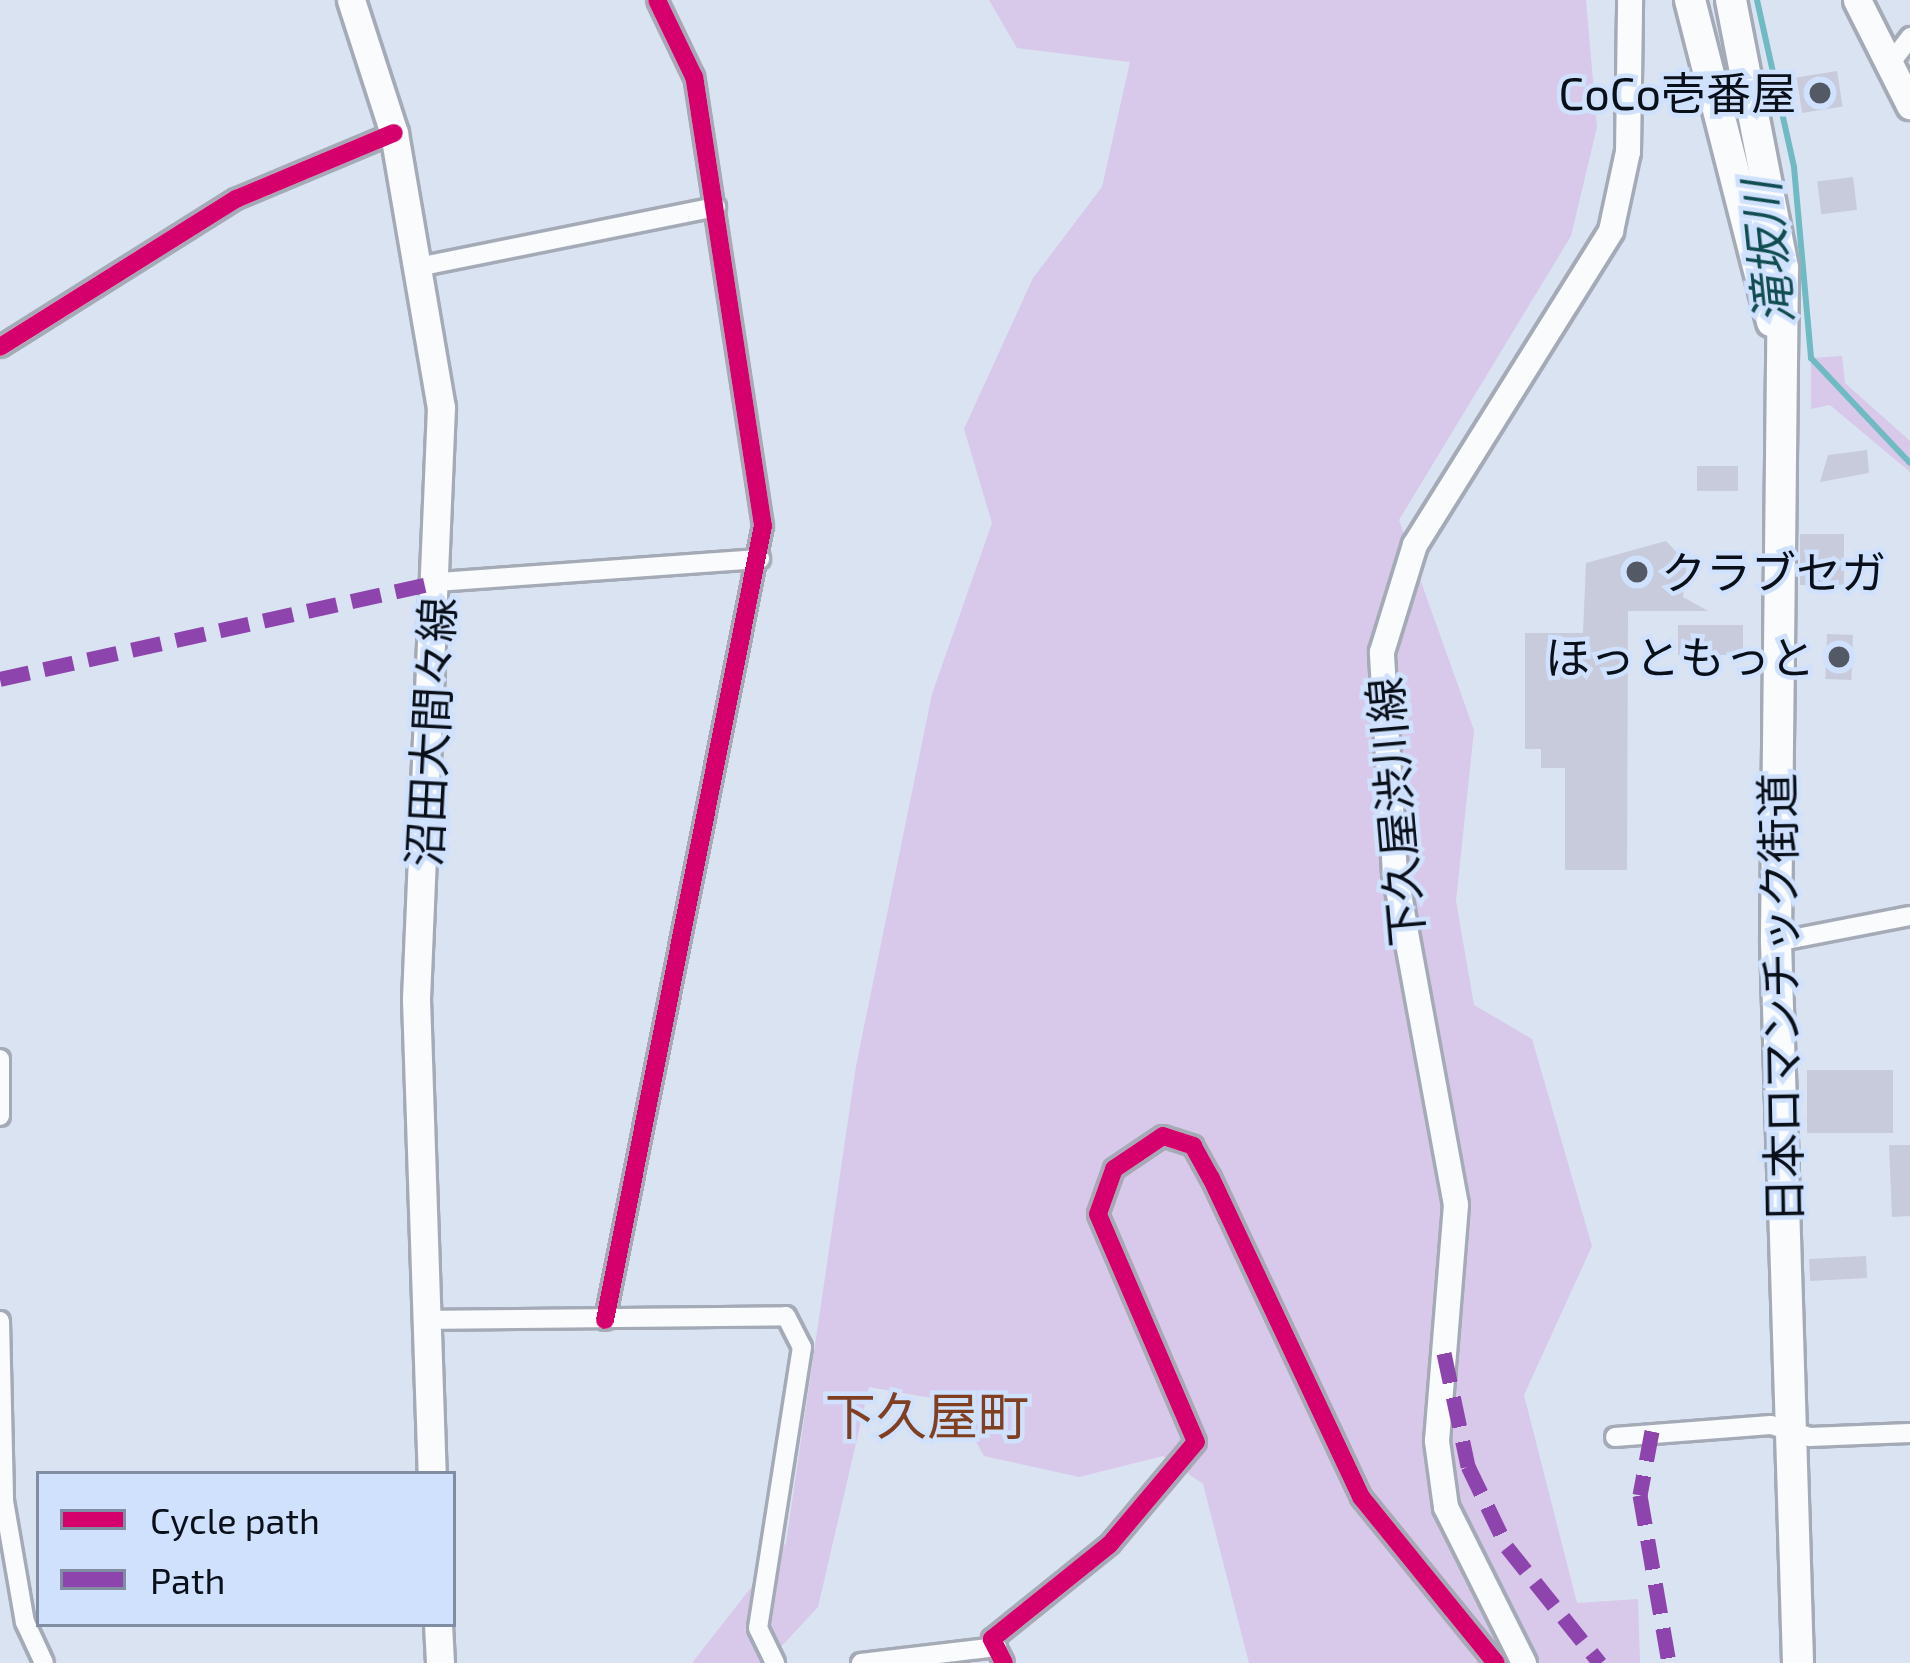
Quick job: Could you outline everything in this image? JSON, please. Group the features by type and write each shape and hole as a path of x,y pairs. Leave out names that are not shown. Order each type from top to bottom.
{"highway":[{"name":"日本ロマンチック街道","path":"1690,0 1775,333"},
{"name":"日本ロマンチック街道","path":"1731,0 1773,173 1784,268 1775,333 1776,942 1798,1663"}],"main road":[{"name":"沼田大間々線","path":"351,0 394,133 423,266 441,407 438,582 416,999 432,1471"},
{"name":"下久屋渋川線","path":"1524,1663 1462,1555 1443,1485 1456,1205 1407,963 1382,652 1415,545 1611,231 1628,152 1630,0"},
{"path":"1857,0 1910,105"},
{"path":"438,1627 440,1663"}],"street":[{"path":"605,1320 760,559 763,506 694,77 657,0"},
{"path":"1891,64 1910,37"},
{"path":"0,347 236,199 394,133"},
{"path":"423,266 716,207"},
{"path":"438,582 760,559"},
{"path":"1776,942 1910,916"},
{"path":"0,1059 0,1116"},
{"path":"861,1663 1000,1655 992,1639 1110,1544 1196,1442 1098,1214 1114,1169 1163,1136 1193,1146 1360,1497 1496,1663"},
{"path":"426,1320 786,1316 800,1331 758,1628 775,1663"},
{"path":"0,1322 4,1501 25,1622 44,1663"},
{"path":"1616,1437 1910,1432"}],"shaded area":[{"path":"989,0 1586,0 1597,127 1571,236 1399,520 1474,730 1456,901 1474,1005 1532,1039 1592,1246 1524,1395 1577,1603 1638,1599 1640,1663 1249,1663 1203,1484 1163,1456 1079,1477 984,1456 954,1402 869,1387 818,1607 766,1663 692,1663 786,1543 856,1066 932,694 992,523 964,429 1033,278 1102,187 1130,62 1017,48"},
{"path":"1842,356 1845,383 1910,441 1910,472 1830,405 1811,409 1811,358"}],"building":[{"name":"CoCo壱番屋","path":"1837,71 1843,107 1802,113 1797,77"},
{"path":"1853,177 1857,210 1821,214 1817,181"},
{"path":"1867,450 1869,473 1820,482 1828,455"},
{"path":"1697,466 1738,466 1738,491 1697,491"},
{"path":"1800,534 1844,534 1844,585 1800,585"},
{"path":"1666,541 1687,563 1683,597 1708,611 1628,611 1627,870 1565,870 1565,768 1541,768 1541,749 1525,749 1525,633 1583,633 1586,563"},
{"path":"1678,625 1743,625 1743,655 1678,655"},
{"name":"ほっともっと","path":"1827,634 1853,635 1851,680 1825,679"},
{"path":"1807,1070 1893,1070 1893,1133 1807,1133"},
{"path":"1889,1145 1910,1145 1910,1216 1892,1217"},
{"path":"1866,1256 1867,1278 1810,1281 1809,1259"}],"waterway":[{"name":"滝坂川","path":"1757,0 1794,167 1811,358 1910,463"}],"marked path":[{"path":"0,679 438,582"},
{"path":"1444,1353 1468,1466 1507,1547 1600,1663"},
{"path":"1652,1431 1640,1495 1669,1663"}],"cycle path":[{"path":"605,1320 763,526 694,77 657,0"},
{"path":"0,347 236,199 394,133"},
{"path":"1004,1663 992,1639 1110,1544 1196,1442 1098,1214 1114,1169 1163,1136 1193,1146 1211,1178 1361,1497 1496,1663"}],"place":[{"name":"CoCo壱番屋","path":"1820,93"},
{"name":"クラブセガ","path":"1637,572"},
{"name":"ほっともっと","path":"1839,657"}],"district":[{"name":"下久屋町","path":"927,1415"}]}
